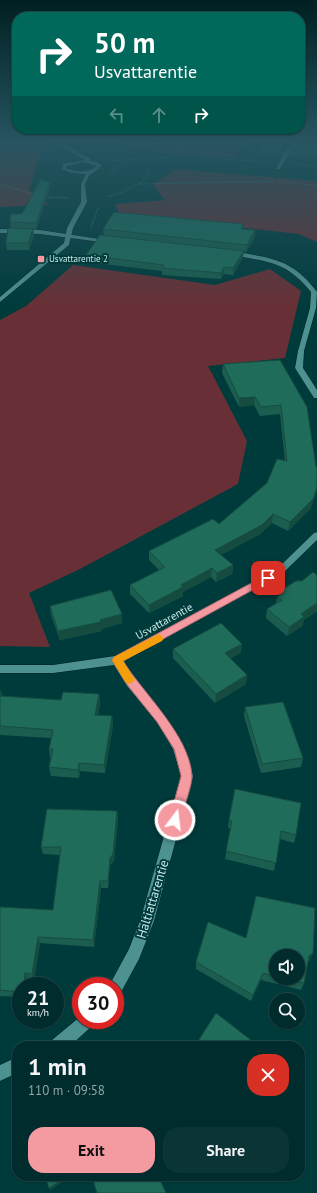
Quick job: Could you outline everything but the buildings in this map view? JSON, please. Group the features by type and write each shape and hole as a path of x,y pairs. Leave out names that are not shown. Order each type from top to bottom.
{"street":[{"path":"0,300 66,244 67,235 84,202 84,197"},
{"path":"0,232 31,232 115,241"},
{"path":"225,253 261,258 286,266 300,276 314,292 313,308 301,351 299,368 317,396"},
{"name":"Usvattarentie","path":"0,669 53,669 117,660 280,570 317,536"},
{"name":"Haltiattarentie","path":"117,660 132,683 161,719 179,748 187,776 147,922 134,954 121,977"},
{"path":"64,1041 78,1029"},
{"path":"0,1073 12,1067"}],"path":[{"path":"41,197 70,198"}],"shaded area":[{"path":"0,197 38,197 49,205 0,207"},
{"path":"162,197 317,197 317,242 298,234 119,214 115,204 165,200"},
{"path":"73,265 215,285 270,269 301,291 285,358 208,366 247,441 238,484 80,569 29,593 50,647 0,646 0,320 26,306"}],"slow traffic":[{"path":"130,680 117,660 159,638"}],"place":[{"name":"Usvattarentie 2","path":"41,259"}],"route":[{"path":"175,820 187,776 179,748 161,719 132,683 117,660 268,578"}]}
